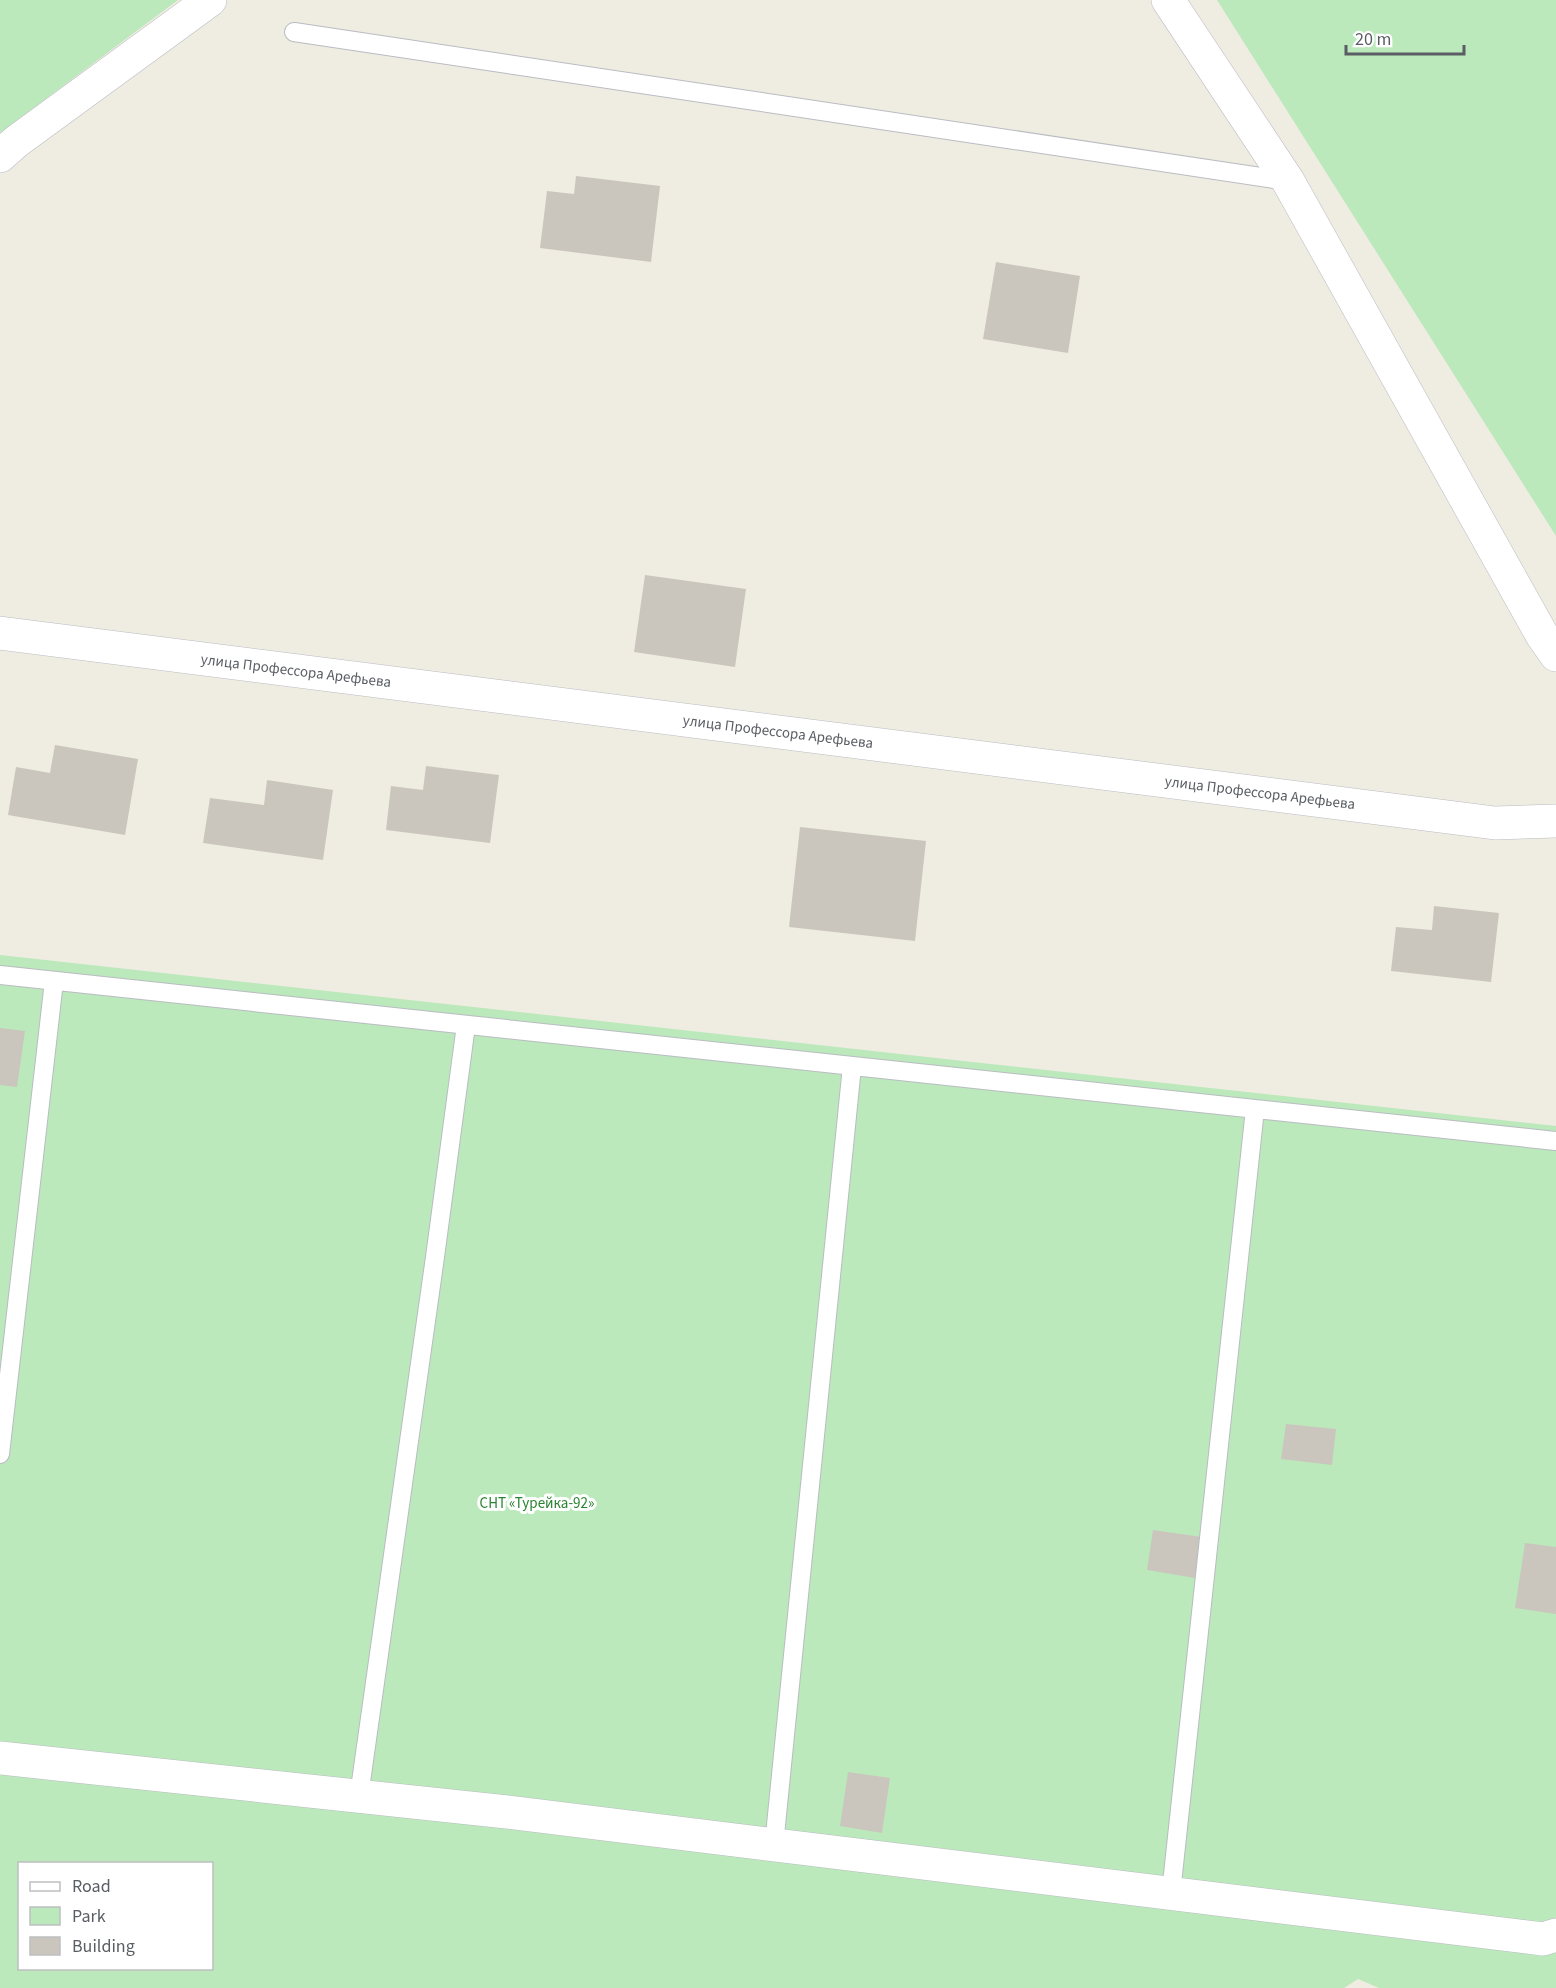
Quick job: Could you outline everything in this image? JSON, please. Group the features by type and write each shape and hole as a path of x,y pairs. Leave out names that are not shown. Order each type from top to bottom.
{"street":[{"path":"0,156 17,141 210,0"},
{"path":"1168,0 1288,181 1549,645"},
{"name":"улица Профессора Арефьева","path":"0,633 1495,823 1556,821"},
{"path":"0,1758 518,1813 1543,1939 1556,1935"}],"lane":[{"path":"294,32 1288,181"},
{"path":"0,975 1556,1141"},
{"path":"0,1454 54,981"},
{"path":"359,1796 466,1025"},
{"path":"774,1845 852,1066"},
{"path":"1171,1893 1255,1109"}],"green space":[{"path":"0,0 178,0 0,133"},
{"path":"1217,0 1556,0 1556,536"},
{"name":"СНТ «Турейка-92»","path":"0,955 1556,1126 1556,1988 1379,1988 1358,1979 1344,1988 0,1988"}],"building":[{"path":"576,176 660,186 651,262 540,248 547,191 574,194"},
{"path":"996,262 1080,276 1068,353 983,339"},
{"path":"645,575 746,589 735,667 634,652"},
{"path":"55,745 138,759 125,835 8,815 16,767 50,773"},
{"path":"426,766 499,775 490,843 386,830 391,786 423,790"},
{"path":"267,780 333,790 323,860 203,843 210,798 264,805"},
{"path":"800,827 926,841 915,941 789,927"},
{"path":"1434,906 1499,913 1491,982 1391,971 1396,927 1432,930"},
{"path":"0,1028 25,1031 17,1087 0,1085"},
{"path":"1286,1424 1336,1429 1332,1465 1281,1459"},
{"path":"1153,1530 1202,1537 1195,1578 1147,1570"},
{"path":"1525,1543 1556,1547 1556,1614 1515,1608"},
{"path":"848,1772 890,1778 882,1833 840,1826"}]}
